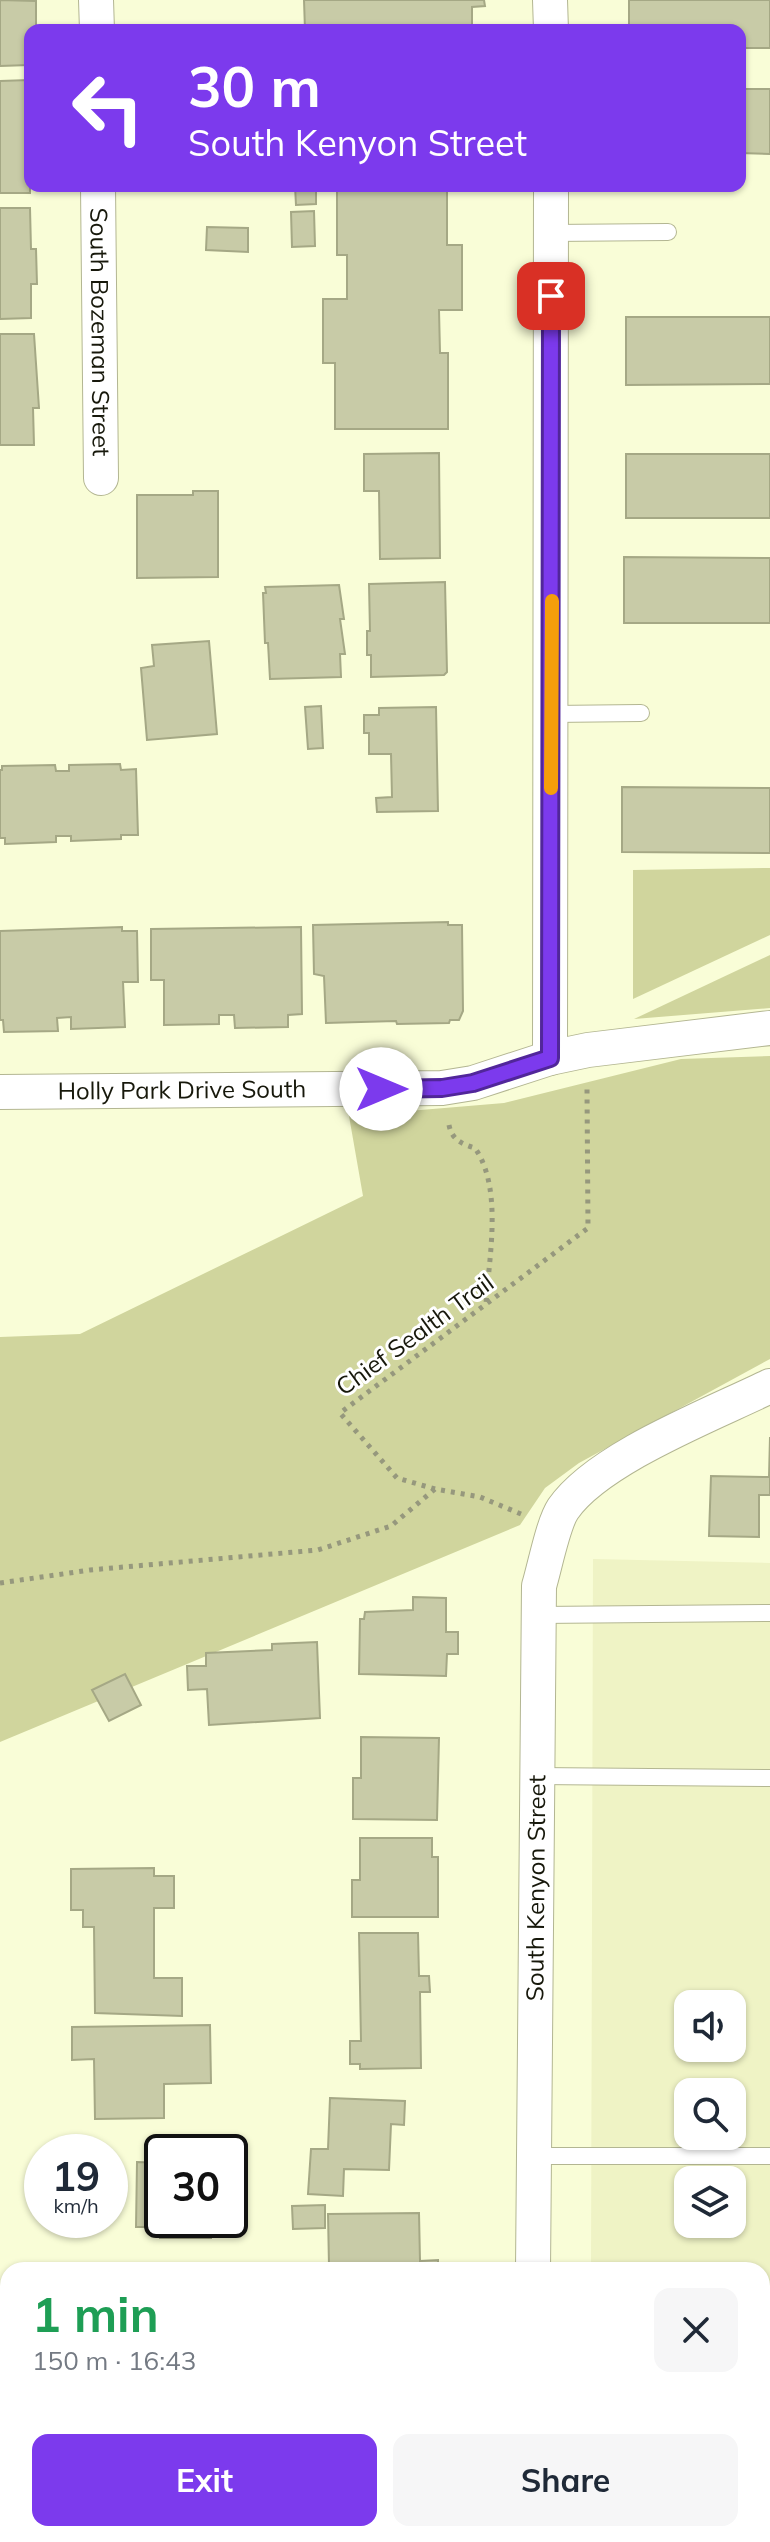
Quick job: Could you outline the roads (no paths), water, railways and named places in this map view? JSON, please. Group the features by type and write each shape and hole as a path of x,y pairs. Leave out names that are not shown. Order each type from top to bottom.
{"street":[{"path":"96,0 97,24"},
{"path":"550,0 551,24"},
{"name":"South Bozeman Street","path":"98,192 101,478"},
{"path":"550,1058 551,192"},
{"name":"Holly Park Drive South","path":"0,1092 442,1088 473,1083 550,1058 588,1050 770,1028"},
{"name":"South Kenyon Street","path":"533,2262 539,1586 546,1512 622,1458 770,1386"}],"lane":[{"path":"551,233 668,232"},
{"path":"552,714 641,713"},
{"path":"539,1615 770,1613"},
{"path":"537,1776 770,1778"},
{"path":"533,2156 770,2156"}]}
